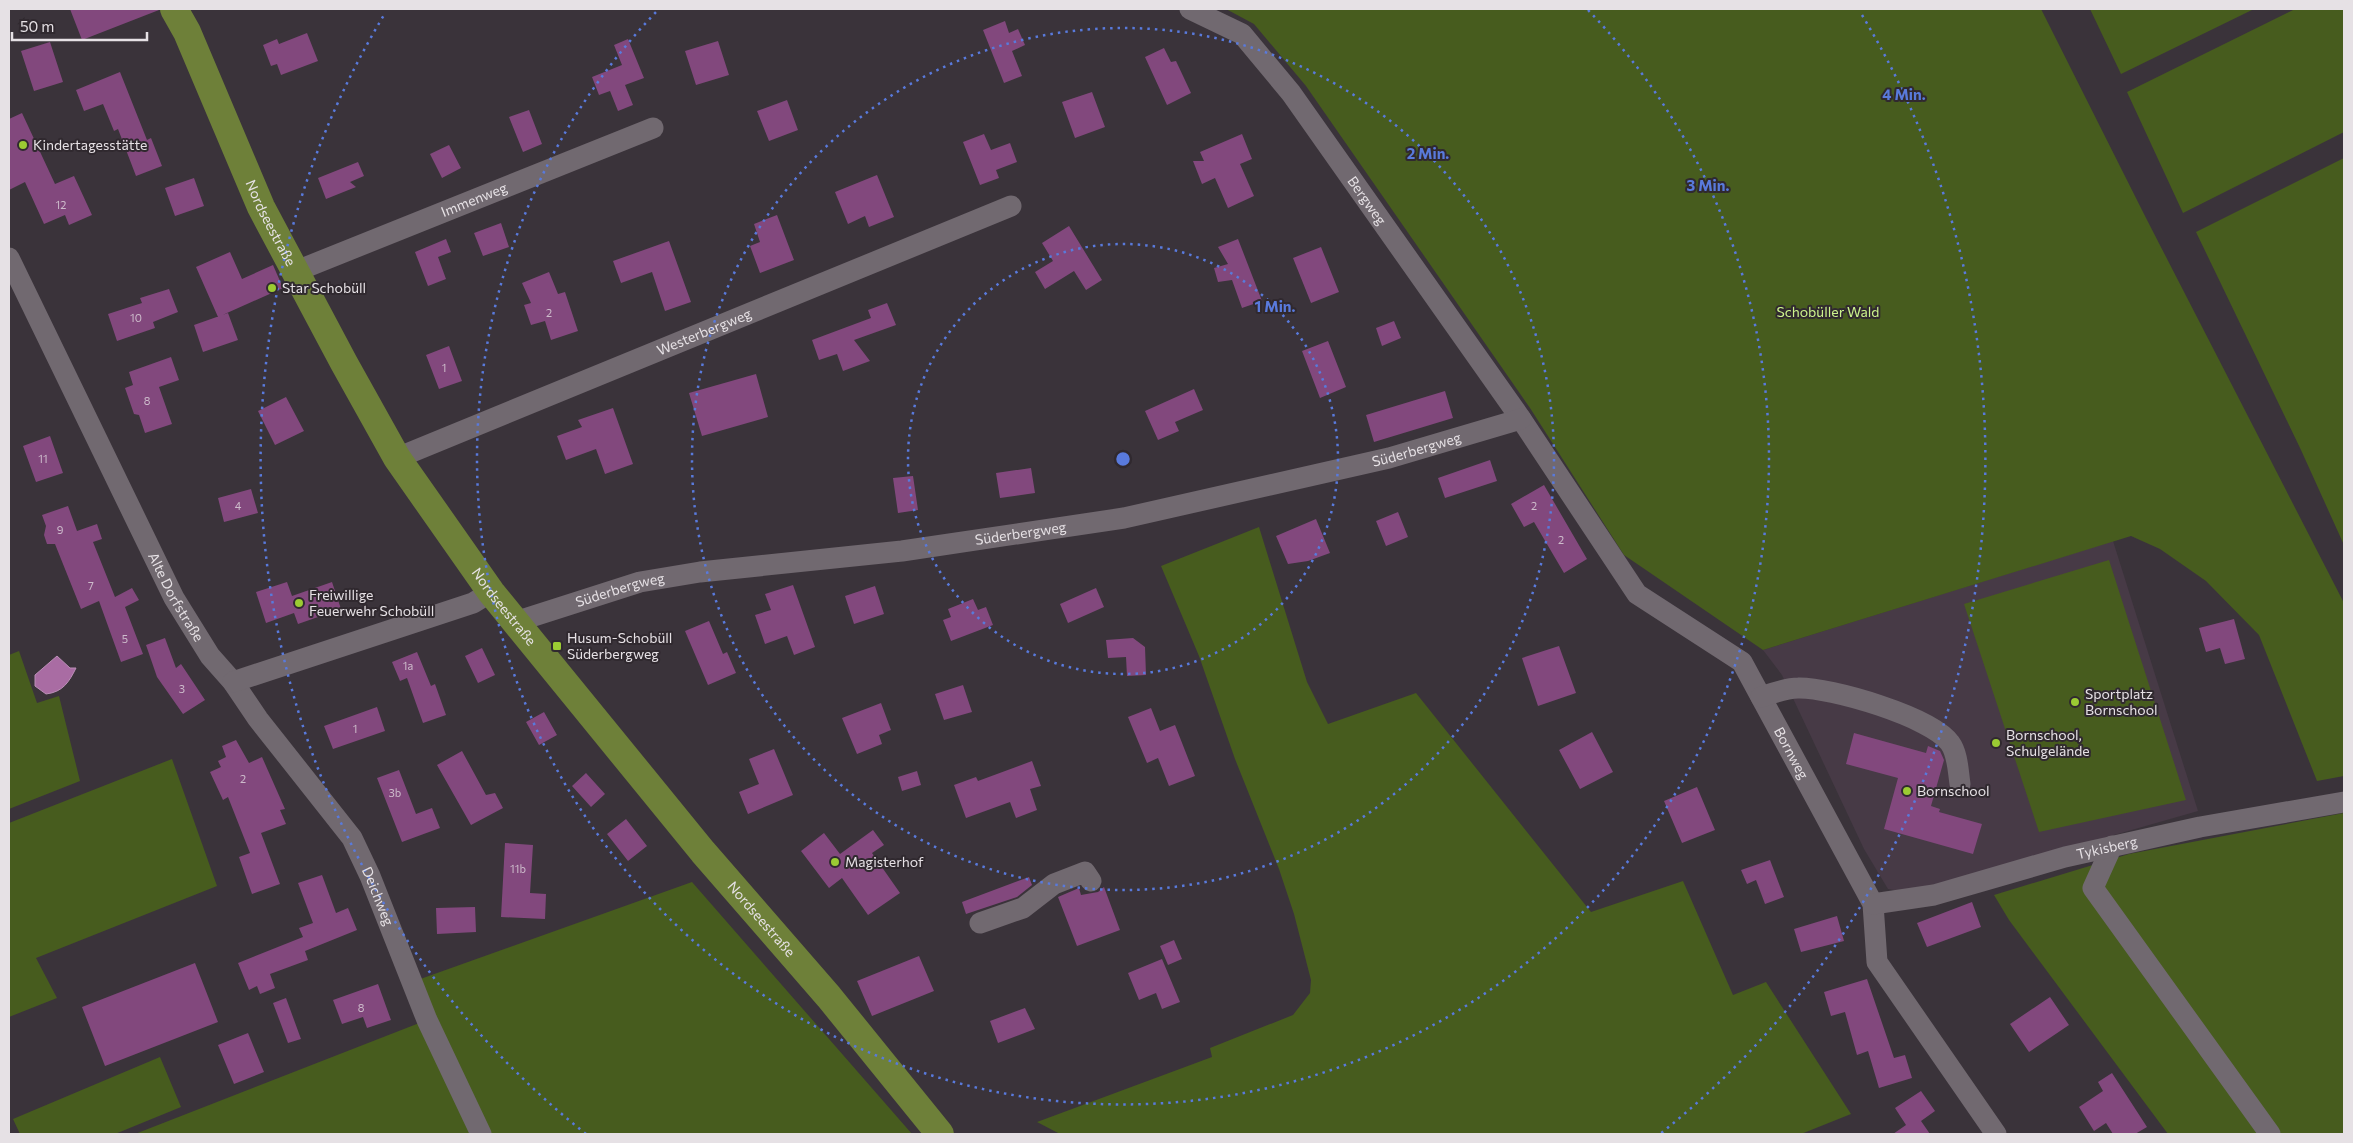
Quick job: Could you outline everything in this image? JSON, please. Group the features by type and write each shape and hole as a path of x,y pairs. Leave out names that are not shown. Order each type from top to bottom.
{"main road":[{"name":"Nordseestraße","path":"174,9 187,32 261,207 294,272 397,458 491,592 515,622 703,852 829,998 940,1134"}],"street":[{"name":"Bergweg","path":"1190,9 1242,34 1291,93 1521,419"},
{"name":"Immenweg","path":"294,272 654,128"},
{"name":"Westerbergweg","path":"397,458 1012,206"},
{"name":"Alte Dorfstraße","path":"9,258 174,598 210,656 233,682"},
{"name":"Süderbergweg","path":"515,622 649,580 700,572 902,551 1124,518 1389,458 1521,419"},
{"name":"Bornweg","path":"1521,419 1637,594 1742,662 1873,904 1877,962 1996,1134"},
{"path":"233,682 473,603 491,592"},
{"name":"Deichweg","path":"233,682 258,719 352,838 370,876 427,1020 481,1134"},
{"path":"1761,697 1798,688 1827,692 1862,700 1916,720 1944,736 1951,745 1960,784"},
{"name":"Tykisberg","path":"1873,904 1934,895 2065,857 2112,846 2200,827 2344,802"},
{"path":"2112,846 2094,888 2270,1134"},
{"path":"980,922 1023,908 1054,884 1085,872 1091,881"}],"shaded area":[{"name":"Bornschool, Schulgelände","path":"2113,541 2198,811 1940,885 1906,892 1888,889 1864,849 1782,675 1763,650"},
{"path":"57,656 70,668 76,668 65,686 57,691 46,694 35,686 35,675"}],"green space":[{"name":"Schobüller Wald","path":"1226,9 2041,9 2344,603 2344,776 2317,781 2259,635 2206,581 2160,549 2131,536 1763,650 1624,555 1530,408 1306,86 1254,24"},
{"path":"2090,9 2254,9 2121,74"},
{"path":"2295,9 2344,9 2344,132 2183,213 2127,92"},
{"path":"2344,158 2344,545 2301,450 2196,232"},
{"path":"1259,527 1307,682 1328,724 1416,693 1591,912 1683,881 1733,995 1766,982 1851,1114 1801,1134 1060,1134 1037,1122 1212,1057 1210,1048 1293,1015 1310,993 1311,980 1294,914 1279,869 1235,759 1199,656 1161,566"},
{"name":"Sportplatz Bornschool","path":"2109,560 2186,800 2039,832 1964,604"},
{"path":"19,651 37,703 59,696 80,781 9,809 9,655"},
{"path":"172,759 217,886 36,958 57,998 9,1017 9,823"},
{"path":"2344,813 2344,1134 2168,1134 2009,920 1994,895 2129,854"},
{"path":"692,882 912,1134 135,1134 427,1020 412,982"},
{"path":"160,1057 181,1107 115,1134 20,1134 13,1119"}],"building":[{"path":"70,9 158,9 159,10 82,40"},
{"path":"1005,21 1009,33 1018,29 1025,45 1012,51 1022,76 1004,83 983,30"},
{"path":"307,33 318,61 281,75 277,64 271,66 263,45 277,39 279,44"},
{"path":"628,39 644,78 625,85 633,105 618,111 610,91 599,95 592,77 622,65 614,45"},
{"path":"718,41 729,75 696,85 685,51"},
{"path":"50,42 63,82 34,91 21,51"},
{"path":"1164,48 1171,62 1176,61 1191,93 1167,105 1145,57"},
{"path":"120,72 147,140 151,138 162,166 136,176 118,129 114,131 103,104 84,111 76,90"},
{"path":"1092,92 1105,127 1075,138 1062,102"},
{"path":"787,100 798,130 769,141 757,111"},
{"path":"529,110 542,144 523,152 509,117"},
{"path":"22,113 55,184 74,176 92,215 69,225 65,215 44,224 25,182 9,190 9,119"},
{"path":"984,134 991,150 1010,143 1017,162 996,170 999,178 980,185 963,142"},
{"path":"1242,134 1252,159 1240,164 1254,196 1228,208 1215,178 1202,184 1193,161 1204,161 1200,152"},
{"path":"449,145 461,168 442,178 430,154"},
{"path":"358,162 364,176 350,182 356,187 326,199 318,178"},
{"path":"877,175 894,217 869,227 865,216 848,224 835,192"},
{"path":"194,178 204,206 175,216 165,188"},
{"path":"777,215 794,260 760,273 750,246 760,242 754,224"},
{"path":"501,223 509,247 483,256 474,233"},
{"path":"1069,226 1102,280 1086,290 1074,271 1045,289 1035,272 1053,261 1042,243"},
{"path":"446,239 451,252 438,257 446,279 428,286 415,252"},
{"path":"1238,239 1262,301 1242,308 1232,280 1218,282 1214,268 1228,264 1218,247"},
{"path":"669,241 691,302 665,311 652,272 621,283 613,261"},
{"path":"1321,247 1339,292 1311,303 1293,258"},
{"path":"230,252 242,279 273,265 283,288 218,317 196,267"},
{"path":"549,272 558,294 565,292 578,331 551,340 545,321 531,325 524,305 531,303 522,283"},
{"path":"169,289 178,312 153,322 155,328 117,341 108,314 142,303 140,298"},
{"path":"887,303 896,325 854,340 870,361 843,371 837,354 819,360 812,340 871,318 868,310"},
{"path":"228,313 238,340 203,352 194,325"},
{"path":"1394,321 1401,338 1382,346 1376,328"},
{"path":"1328,341 1346,387 1320,398 1302,351"},
{"path":"449,346 462,381 439,389 426,355"},
{"path":"171,357 179,380 159,387 172,424 145,433 139,415 134,414 125,388 133,385 129,372"},
{"path":"756,374 768,417 702,436 689,393"},
{"path":"1194,389 1203,410 1175,422 1179,431 1158,440 1145,411"},
{"path":"1445,391 1453,418 1374,442 1366,415"},
{"path":"286,397 304,431 275,445 258,411"},
{"path":"613,408 633,464 605,474 596,449 566,460 557,436 582,427 578,420"},
{"path":"50,436 63,473 36,482 23,446"},
{"path":"1490,460 1497,481 1445,498 1438,478"},
{"path":"1031,468 1035,493 1000,498 996,473"},
{"path":"913,476 918,510 898,513 893,478"},
{"path":"1544,485 1587,559 1564,573 1534,522 1524,527 1511,504"},
{"path":"251,489 258,513 224,522 218,498"},
{"path":"68,506 77,531 97,524 102,539 93,542 115,597 132,588 139,600 125,607 143,654 121,662 99,601 81,609 55,544 47,544 44,535 46,526 42,515"},
{"path":"1398,512 1408,537 1386,546 1376,521"},
{"path":"1316,519 1330,553 1308,561 1288,564 1276,536"},
{"name":"Freiwillige Feuerwehr Schobüll","path":"287,582 292,596 332,582 341,609 298,624 294,613 266,623 256,592"},
{"path":"793,585 815,647 794,655 787,636 765,644 755,615 771,610 765,594"},
{"path":"875,586 884,614 854,624 845,596"},
{"path":"1096,588 1104,607 1068,623 1060,604"},
{"path":"973,599 978,610 986,607 993,625 951,641 943,620 951,617 948,609"},
{"path":"2234,619 2245,659 2225,664 2220,648 2206,652 2199,628"},
{"path":"709,621 723,654 727,652 736,673 708,685 685,631"},
{"path":"165,638 176,668 181,664 205,700 183,714 157,677 146,645"},
{"path":"1133,638 1145,647 1146,675 1127,676 1126,657 1108,658 1106,640"},
{"path":"1559,646 1576,693 1538,706 1522,658"},
{"path":"482,648 495,675 478,683 465,656"},
{"path":"417,652 431,686 435,684 446,715 423,723 407,678 400,681 392,662"},
{"path":"963,685 972,712 944,720 935,694"},
{"path":"881,703 891,730 879,735 882,744 857,754 842,718"},
{"path":"377,707 385,731 333,749 324,726"},
{"path":"1151,708 1160,731 1175,725 1195,776 1169,786 1158,758 1147,763 1128,717"},
{"path":"544,712 557,735 539,745 526,722"},
{"path":"1592,732 1613,772 1580,789 1559,750"},
{"name":"Bornschool","path":"1854,733 1926,753 1928,746 1940,751 1944,760 1931,806 1940,809 1939,812 1982,824 1973,854 1884,829 1898,778 1846,764"},
{"path":"236,740 249,763 262,757 285,809 280,810 286,824 261,833 280,884 252,894 239,857 250,853 228,797 223,800 210,772 221,767 218,761 226,757 222,746"},
{"path":"774,749 793,795 748,814 739,792 759,784 749,759"},
{"path":"462,751 486,795 495,793 503,808 471,825 437,765"},
{"path":"1032,761 1041,786 1030,789 1037,810 1016,818 1010,802 966,818 954,785 976,777 978,781"},
{"path":"399,770 416,814 432,808 440,828 402,842 377,778"},
{"path":"917,771 921,785 902,791 898,777"},
{"path":"586,773 605,794 591,807 572,786"},
{"path":"1697,787 1715,830 1682,843 1664,801"},
{"path":"626,819 647,846 628,861 607,834"},
{"path":"873,830 884,845 872,853 900,893 868,915 842,878 829,888 801,851 824,833 840,854"},
{"path":"505,843 533,845 530,893 546,894 545,919 501,917"},
{"path":"1770,860 1784,897 1765,904 1756,880 1747,884 1741,870"},
{"path":"322,875 336,913 348,908 357,930 305,951 308,960 270,974 275,988 260,994 257,986 249,990 238,963 303,937 299,928 313,923 298,883"},
{"path":"1029,877 1032,885 1017,897 966,914 962,902"},
{"path":"1104,887 1120,930 1077,946 1058,897 1079,888 1081,895 1098,892"},
{"path":"1972,902 1981,927 1927,947 1917,923"},
{"path":"475,907 476,932 437,934 436,908"},
{"path":"1837,916 1844,941 1801,952 1794,929"},
{"path":"1174,940 1182,959 1168,965 1160,946"},
{"path":"919,956 934,991 872,1016 857,981"},
{"path":"1162,959 1180,1002 1162,1009 1156,993 1139,1000 1128,973"},
{"path":"195,963 218,1022 105,1066 82,1007"},
{"path":"1867,979 1894,1058 1905,1055 1912,1078 1879,1088 1868,1051 1857,1055 1845,1012 1831,1016 1824,992"},
{"path":"378,984 391,1020 367,1028 363,1017 342,1024 333,1000"},
{"path":"2050,997 2069,1025 2029,1052 2010,1024"},
{"path":"286,998 301,1039 288,1043 273,1003"},
{"path":"1025,1008 1035,1029 998,1043 990,1021"},
{"path":"248,1033 264,1072 234,1084 218,1045"},
{"path":"2112,1073 2147,1127 2135,1134 2113,1134 2106,1123 2094,1131 2079,1107 2103,1091 2098,1082"},
{"path":"1921,1091 1935,1111 1921,1121 1930,1134 1893,1134 1906,1125 1895,1108"}],"place":[{"name":"Kindertagesstätte","path":"23,145"},
{"name":"Star Schobüll","path":"272,288"},
{"name":"Freiwillige Feuerwehr Schobüll","path":"299,603"},
{"name":"Husum-Schobüll Süderbergweg","path":"557,646"},
{"name":"Sportplatz Bornschool","path":"2075,702"},
{"name":"Bornschool, Schulgelände","path":"1996,743"},
{"name":"Bornschool","path":"1907,791"},
{"name":"Magisterhof","path":"835,862"}]}
